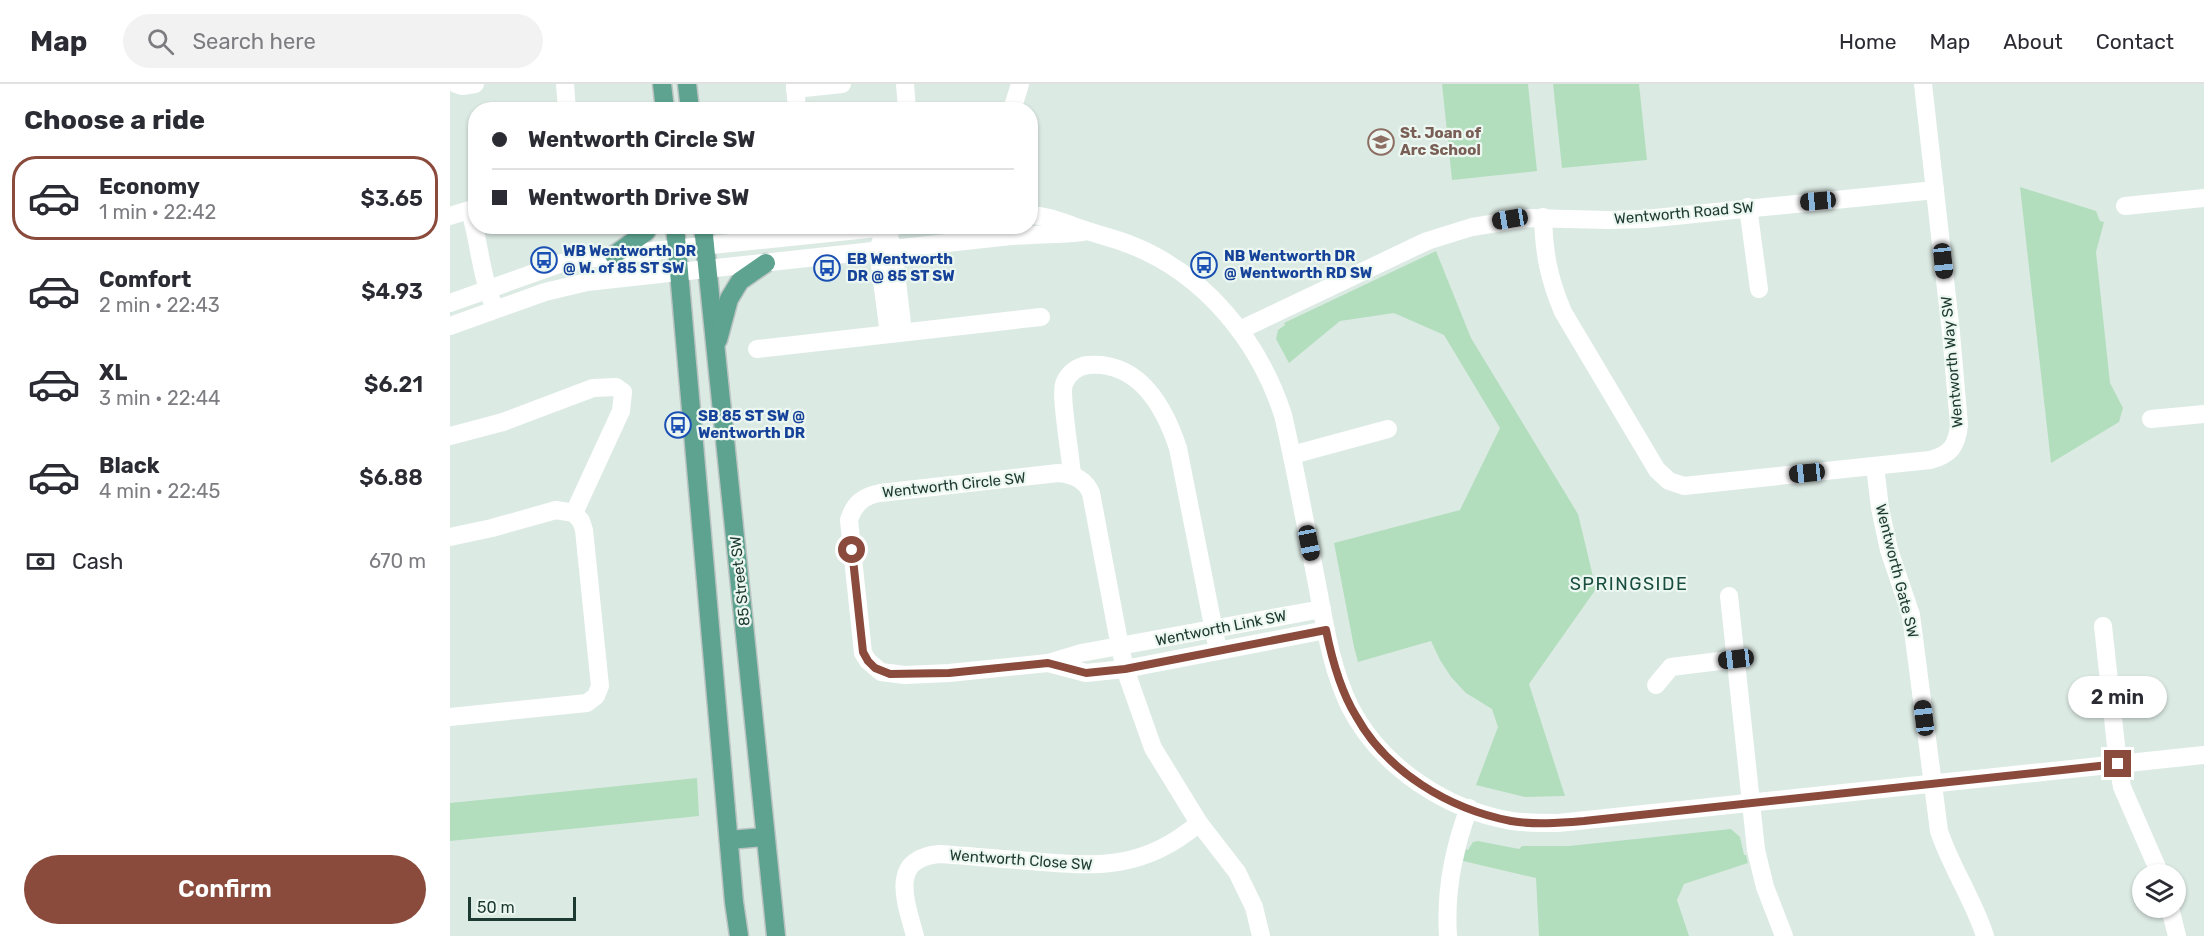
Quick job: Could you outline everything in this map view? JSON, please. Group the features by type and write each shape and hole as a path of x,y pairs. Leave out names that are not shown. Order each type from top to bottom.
{"main road":[{"path":"662,84 663,102"},
{"path":"687,84 689,102"},
{"path":"614,255 643,234"},
{"path":"676,234 739,936"},
{"name":"85 Street SW","path":"704,234 714,353 743,608 764,837 776,936"},
{"path":"714,353 729,299 740,282 766,263"},
{"path":"729,840 764,837"}],"street":[{"path":"456,84 462,86 475,84"},
{"path":"565,84 566,102"},
{"path":"796,102 795,87 842,84"},
{"path":"905,84 906,102"},
{"path":"1014,102 1020,84"},
{"name":"Wentworth Way SW","path":"1544,217 1544,248 1547,266 1563,312 1663,478 1684,486 1942,457 1952,450 1959,425 1923,84"},
{"name":"Wentworth Road SW","path":"1240,330 1427,241 1493,222 1544,217 1628,220 1935,190"},
{"path":"2125,206 2204,198"},
{"path":"1748,207 1759,289"},
{"path":"450,216 468,211"},
{"path":"1038,216 1054,218 1133,246 1175,268 1194,281 1240,330 1259,359 1278,398 1292,456 1330,653 1344,692 1357,719 1400,769 1425,787 1469,808 1512,821 1558,823 2204,755"},
{"path":"450,326 564,286 603,280 1022,235 1059,235 1086,231"},
{"path":"478,234 482,274 495,311"},
{"path":"450,303 562,263 614,255 705,247 790,234"},
{"path":"888,234 886,249 896,333"},
{"path":"757,349 1041,317"},
{"path":"1218,651 1178,448 1171,427 1152,397 1128,371 1101,364 1079,367 1068,376 1063,390 1072,475 1088,486 1091,493 1125,669 1153,748 1199,823 1238,872 1254,907 1261,936"},
{"path":"450,436 502,422 593,388 616,387 622,392 621,411 574,513"},
{"path":"2151,420 2204,414"},
{"path":"1292,456 1388,429"},
{"name":"Wentworth Gate SW","path":"1875,466 1880,508 1889,550 1911,615 1939,831 1945,849 1967,890 1985,936"},
{"name":"Wentworth Circle SW","path":"1072,475 1058,473 880,492 862,499 849,520 863,652 875,668 890,674 927,674 1048,663 1081,653 1120,647"},
{"path":"450,537 556,510 574,513 581,521 584,530 600,686 598,694 587,703 450,717"},
{"path":"1729,596 1756,850 1765,887 1785,936"},
{"name":"Wentworth Link SW","path":"1120,647 1322,609"},
{"path":"2103,626 2122,787 2156,864"},
{"name":"Wentworth Link SW","path":"1125,669 1326,630"},
{"path":"1656,685 1671,667 1736,659"},
{"name":"Wentworth Circle SW","path":"1048,663 1086,673 1125,669"},
{"path":"1448,936 1447,907 1450,878 1458,841 1469,808"},
{"name":"Wentworth Close SW","path":"915,936 904,895 904,879 909,867 917,859 926,855 939,854 1081,866 1108,864 1126,861 1160,848 1199,823"},
{"path":"2172,918 2177,936"}],"green space":[{"path":"1442,84 1528,84 1537,171 1452,180"},
{"path":"1553,84 1639,84 1647,160 1562,168"},
{"path":"2020,187 2096,211 2100,221 2104,222 2096,252 2110,383 2123,408 2119,422 2051,463"},
{"path":"1436,251 1471,338 1578,514 1596,589 1529,684 1565,796 1525,797 1476,785 1498,727 1492,709 1466,693 1451,677 1431,641 1358,662 1354,647 1334,543 1460,510 1500,428 1444,335 1394,313 1340,321 1289,363 1276,339 1278,330 1285,325 1284,323"},
{"path":"697,778 699,816 450,841 450,803"},
{"path":"1731,829 1740,837 1748,863 1684,884 1677,900 1689,936 1539,936 1536,878 1463,861 1466,849 1468,850 1473,842 1478,841 1519,849 1522,846 1569,846"}],"place":[{"name":"St. Joan of Arc School","path":"1381,142"},
{"name":"WB Wentworth DR @ W. of 85 ST SW","path":"544,260"},
{"name":"NB Wentworth DR @ Wentworth RD SW","path":"1204,265"},
{"name":"EB Wentworth DR @ 85 ST SW","path":"827,268"},
{"name":"SB 85 ST SW @ Wentworth DR","path":"678,425"}],"district":[{"name":"SPRINGSIDE","path":"1629,584"}],"route":[{"path":"852,550 863,652 875,668 890,674 949,673 1048,663 1086,673 1125,669 1326,630 1330,653 1350,706 1364,729 1386,755 1400,769 1425,787 1453,802 1512,821 1536,823 1584,821 2118,764"}]}
